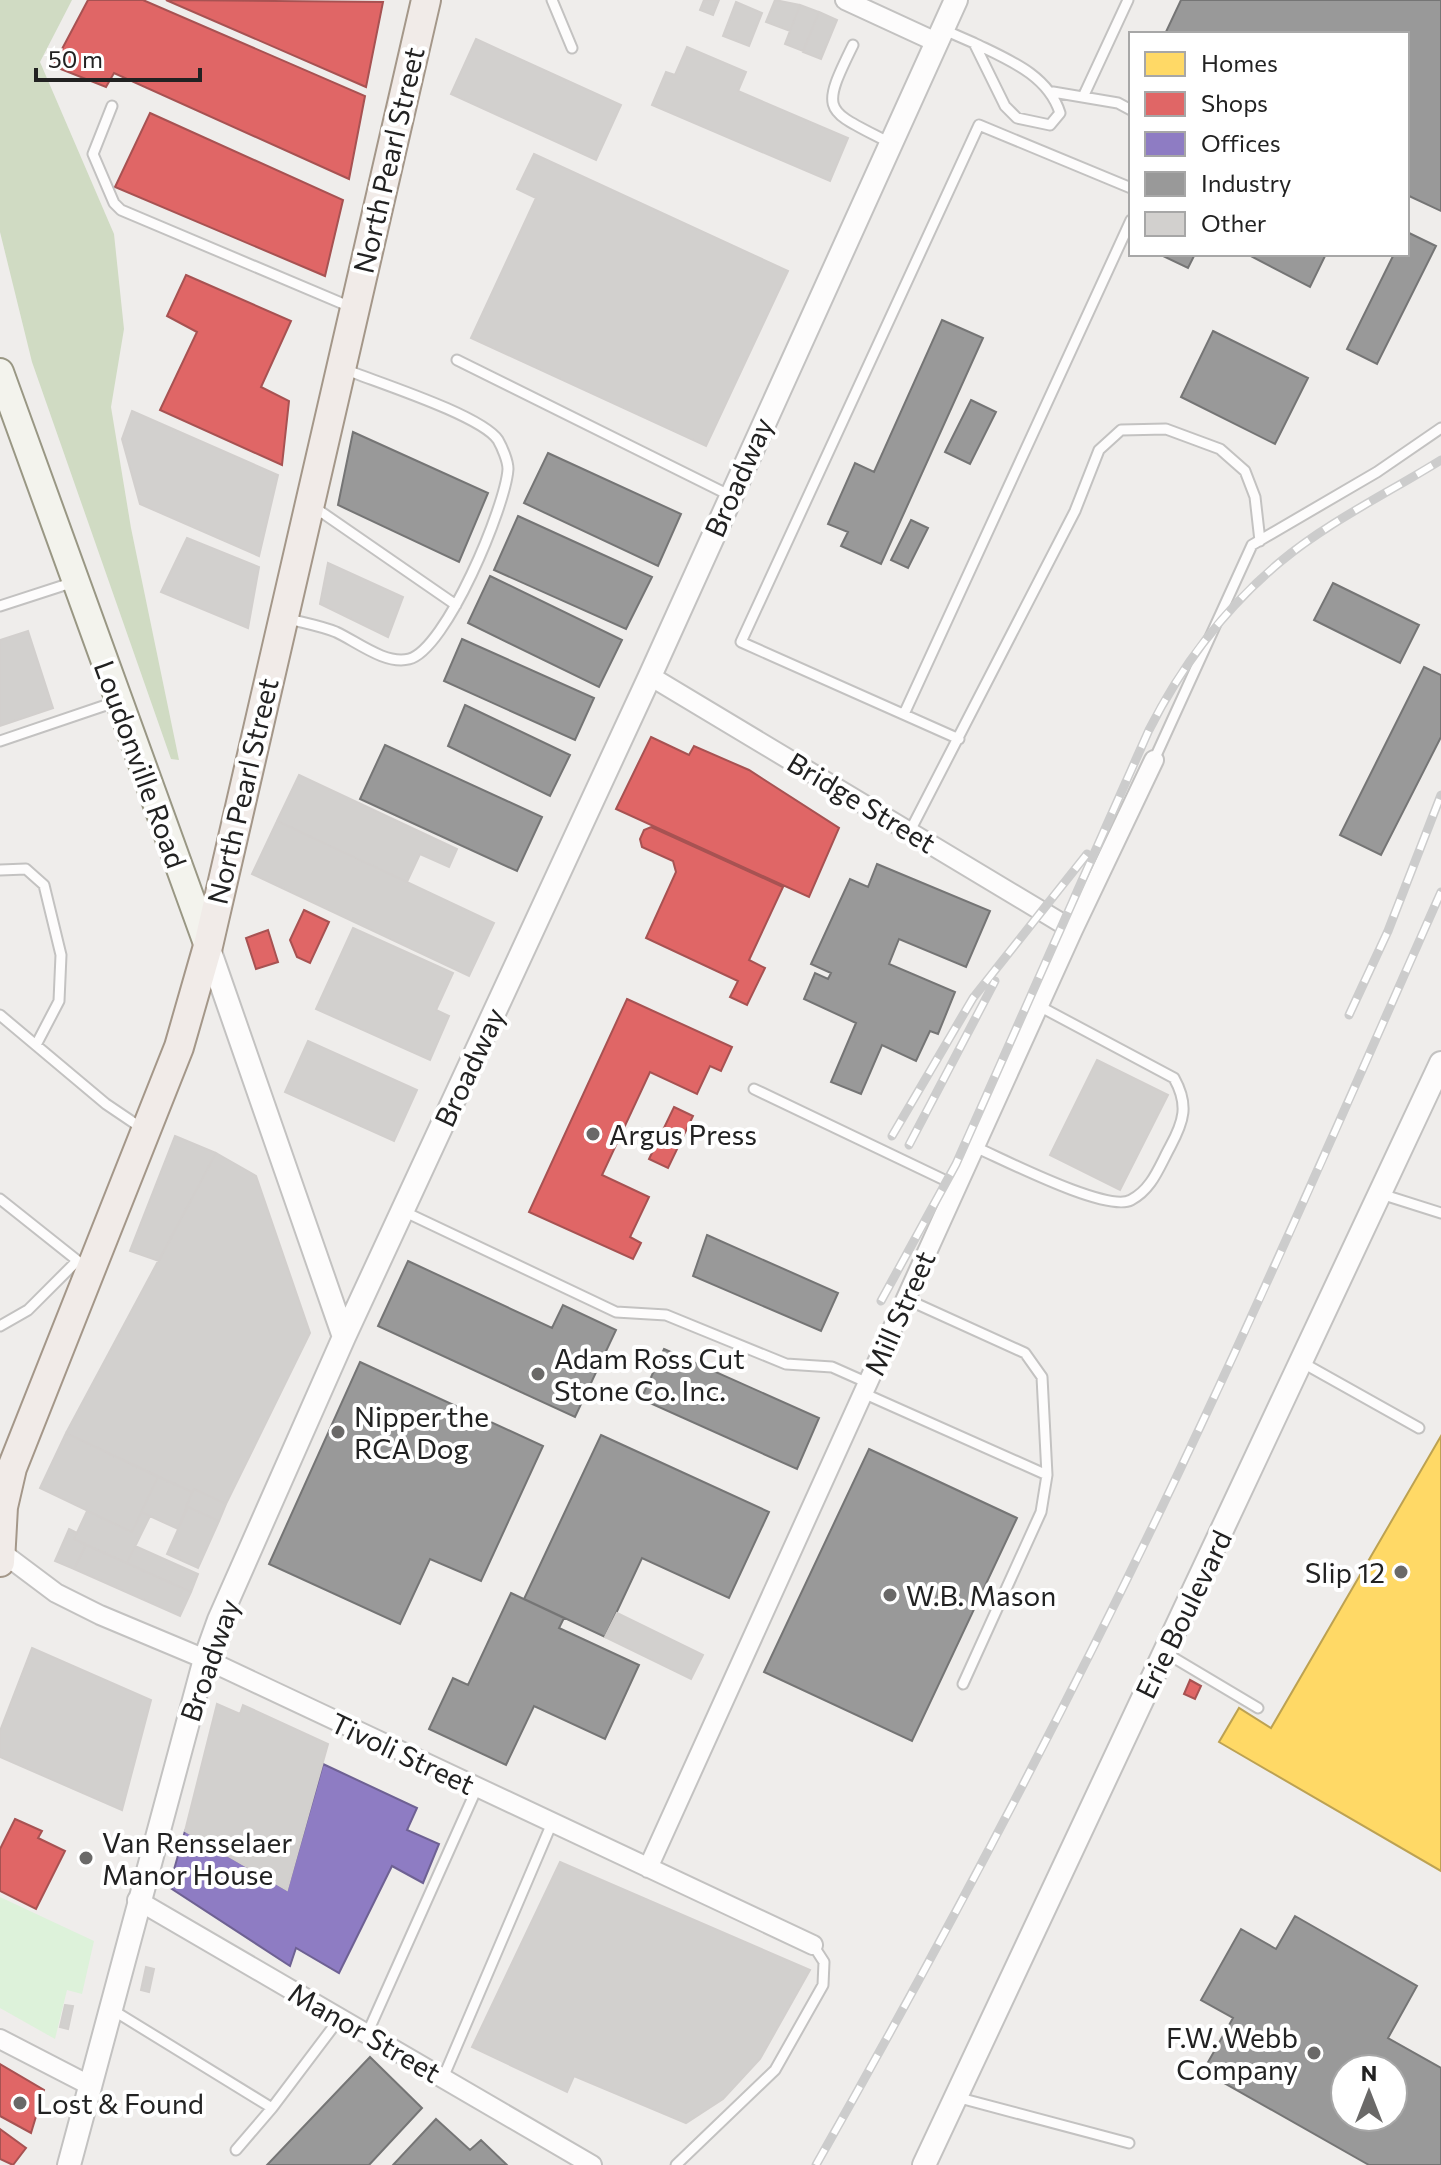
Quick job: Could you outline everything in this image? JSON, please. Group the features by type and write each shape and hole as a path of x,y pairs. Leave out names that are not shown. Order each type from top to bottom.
{"main road":[{"name":"North Pearl Street","path":"0,1562 4,1484 84,1266 146,1131 179,1047 208,946 307,503 426,0"},
{"name":"Loudonville Road","path":"0,372 13,425 208,946"}],"street":[{"path":"845,0 939,36"},
{"name":"Broadway","path":"69,2165 137,1900 205,1659 344,1337 650,676 729,495 956,0"},
{"name":"Bridge Street","path":"650,676 1073,930"},
{"name":"Mill Street","path":"648,1868 1073,930 1154,760"},
{"name":"Loudonville Road","path":"208,946 344,1337"},
{"name":"Erie Boulevard","path":"924,2165 1303,1363 1441,1063"},
{"name":"Tivoli Street","path":"0,1551 56,1593 205,1659 813,1945"},
{"name":"Manor Street","path":"137,1900 592,2165"},
{"path":"0,2039 89,2085"}],"lane":[{"path":"552,0 572,48"},
{"path":"1083,97 1128,0"},
{"path":"939,36 974,43 1017,64 1053,92 1118,103 1129,109"},
{"path":"974,43 1005,106 1017,118 1050,125 1060,113 1053,92"},
{"path":"853,45 831,90 832,104 837,116 890,143"},
{"path":"112,106 93,154 114,203 121,210 353,308"},
{"path":"959,739 741,642 979,125 1129,187"},
{"path":"904,714 1129,224"},
{"path":"457,360 729,495"},
{"path":"282,617 333,631 388,658 408,660 421,653 442,630 456,605 489,530 509,466 497,439 475,421 339,367"},
{"path":"1154,760 1252,545 1377,472 1441,428"},
{"path":"910,831 1075,511 1099,450 1121,430 1166,429 1220,449 1245,471 1255,497 1260,541"},
{"path":"307,503 456,605"},
{"path":"0,606 74,582"},
{"path":"0,741 118,701"},
{"path":"0,870 26,869 44,885 61,955 59,1001 36,1045"},
{"path":"975,1147 1101,1201 1127,1203 1148,1189 1183,1122 1185,1097 1174,1078 1039,1006"},
{"path":"0,1015 106,1104 146,1131"},
{"path":"754,1089 957,1186"},
{"path":"1381,1194 1441,1213"},
{"path":"0,1199 84,1266 28,1310 0,1326"},
{"path":"403,1211 616,1312 666,1315 786,1364 832,1367 865,1388 1047,1475"},
{"path":"906,1299 1025,1353 1042,1377 1047,1475 1041,1512 963,1684"},
{"path":"1303,1363 1419,1428"},
{"path":"1164,1652 1258,1708"},
{"path":"367,2034 477,1788"},
{"path":"443,2078 552,1823"},
{"path":"676,2165 775,2070 823,1985 824,1962 813,1945"},
{"path":"111,2009 272,2108"},
{"path":"236,2150 340,2018"},
{"path":"956,2097 1129,2143"}],"green space":[{"path":"0,0 72,0 40,62 114,234 124,329 111,407 131,528 179,760 171,759 32,362 0,232"},
{"path":"0,1897 94,1941 82,1994 67,1990 55,2039 0,2008"}],"building: Homes":[{"name":"Slip 12","path":"1441,1436 1441,1871 1219,1742 1239,1708 1271,1728"}],"building: Shops":[{"path":"88,0 143,0 365,96 349,179 114,73 106,87 53,66"},
{"path":"166,0 383,2 366,87"},
{"path":"150,113 343,200 325,276 115,187"},
{"path":"186,275 291,321 261,387 289,401 282,465 160,410 197,332 167,316"},
{"path":"651,737 689,755 694,746 749,770 839,828 809,897 616,809"},
{"path":"651,827 783,887 749,960 765,968 747,1005 730,997 738,981 646,938 676,872 673,861 642,847 640,839 644,830"},
{"path":"304,910 329,922 310,963 297,957 290,940"},
{"path":"268,930 278,962 256,969 246,938"},
{"name":"Argus Press","path":"627,999 732,1047 721,1071 710,1066 697,1094 650,1072 602,1175 649,1197 630,1237 641,1243 633,1259 529,1212"},
{"path":"674,1107 693,1116 668,1168 649,1159"},
{"path":"1190,1680 1201,1686 1195,1699 1184,1694"},
{"path":"15,1819 42,1831 38,1838 65,1851 36,1909 0,1891 0,1849"},
{"name":"Lost & Found","path":"0,2064 44,2090 31,2133 0,2116"},
{"path":"0,2129 26,2148 13,2165 0,2159"}],"building: Offices":[{"path":"323,1764 417,1808 407,1830 439,1844 423,1883 392,1866 339,1973 296,1948 290,1966 169,1887 185,1831 287,1890"}],"building: Industry":[{"path":"1181,0 1441,0 1441,211 1409,196 1409,32 1166,32"},
{"path":"1409,233 1436,246 1377,364 1347,349 1393,256 1409,256"},
{"path":"1163,256 1194,256 1188,268"},
{"path":"1251,256 1325,256 1310,287"},
{"path":"942,320 983,338 881,564 841,546 848,532 828,524 855,463 874,472"},
{"path":"1213,331 1308,378 1275,444 1181,397"},
{"path":"971,400 996,412 970,464 945,452"},
{"path":"353,432 488,493 459,562 338,505"},
{"path":"548,453 681,514 658,566 524,503"},
{"path":"518,516 652,577 626,629 494,570"},
{"path":"911,520 928,528 908,568 891,560"},
{"path":"490,576 622,640 599,687 468,623"},
{"path":"1333,583 1419,625 1400,663 1314,620"},
{"path":"462,639 594,698 575,740 444,681"},
{"path":"1424,667 1441,675 1441,737 1381,855 1340,835"},
{"path":"465,705 570,755 550,796 448,746"},
{"path":"385,745 542,817 517,871 360,799"},
{"path":"877,864 990,911 966,967 899,939 889,964 955,992 938,1034 930,1031 916,1061 882,1045 861,1094 831,1082 856,1023 804,999 815,973 828,979 831,973 811,964 850,879 868,887"},
{"path":"707,1235 838,1293 821,1331 693,1276"},
{"name":"Adam Ross Cut Stone Co. Inc.","path":"408,1261 552,1328 563,1305 616,1330 575,1417 378,1326"},
{"path":"664,1349 819,1418 797,1469 641,1399"},
{"path":"360,1362 543,1446 481,1581 430,1559 400,1624 269,1564"},
{"path":"601,1435 769,1512 729,1598 642,1558 605,1637 524,1599"},
{"name":"W.B. Mason","path":"869,1449 1017,1518 912,1741 764,1672"},
{"path":"511,1593 564,1618 559,1628 639,1665 605,1739 534,1706 506,1765 429,1729 453,1678 468,1685"},
{"name":"F.W. Webb Company","path":"1295,1916 1417,1986 1388,2038 1441,2068 1441,2165 1369,2165 1203,2071 1233,2018 1201,2000 1241,1929 1276,1949"},
{"path":"370,2057 422,2108 369,2165 267,2165"},
{"path":"436,2119 470,2150 481,2140 507,2165 393,2165"}],"building: Other":[{"path":"704,0 719,0 713,15 700,10"},
{"path":"775,0 800,5 790,31 766,22"},
{"path":"736,2 762,13 749,46 723,36"},
{"path":"800,5 819,12 803,51 785,44"},
{"path":"819,12 837,20 821,59 803,52"},
{"path":"476,39 621,105 596,160 451,94"},
{"path":"687,47 746,72 738,91 848,138 830,181 652,105 666,72 675,75"},
{"path":"534,154 788,271 706,446 471,338 536,198 517,189"},
{"path":"132,411 278,475 259,556 140,504 122,439"},
{"path":"187,538 259,567 248,628 161,592"},
{"path":"328,563 403,597 388,637 320,604"},
{"path":"28,631 53,708 0,726 0,640"},
{"path":"299,775 457,849 449,867 420,854 407,882 277,821"},
{"path":"277,821 494,923 469,976 252,874"},
{"path":"353,928 453,973 436,1010 449,1016 430,1060 316,1009"},
{"path":"308,1041 417,1090 394,1141 285,1092"},
{"path":"1097,1060 1168,1095 1120,1190 1050,1155"},
{"path":"175,1136 216,1153 159,1261 130,1251"},
{"path":"216,1153 256,1176 310,1333 226,1504 194,1489 192,1492 66,1433"},
{"path":"66,1433 158,1477 132,1532 40,1488"},
{"path":"158,1477 192,1492 178,1529 141,1512"},
{"path":"194,1489 226,1504 219,1521 186,1506"},
{"path":"188,1507 219,1521 198,1568 167,1554"},
{"path":"87,1511 132,1532 141,1512 150,1516 127,1563 74,1539"},
{"path":"69,1529 77,1533 74,1539 86,1545 74,1569 55,1561"},
{"path":"86,1545 191,1592 180,1616 74,1569"},
{"path":"135,1546 198,1574 191,1592 127,1563"},
{"path":"617,1613 703,1655 691,1679 605,1637"},
{"path":"32,1648 151,1700 122,1810 0,1757 0,1731"},
{"path":"217,1704 240,1714 243,1705 328,1744 287,1890 185,1831"},
{"path":"560,1862 810,1970 760,2059 723,2099 686,2123 574,2076 567,2092 472,2047"},
{"path":"146,1967 154,1969 149,1992 141,1990"},
{"path":"65,2005 73,2006 68,2029 60,2027"}],"railway":[{"path":"881,1301 956,1164 1149,730 1190,661 1241,599 1280,562 1338,521 1441,460"},
{"path":"1349,1015 1388,931 1441,795"},
{"path":"892,1136 973,998 1087,854"},
{"path":"816,2165 967,1891 1110,1613 1201,1425 1441,892"},
{"path":"909,1145 995,981"}],"place":[{"name":"Argus Press","path":"593,1134"},
{"name":"Adam Ross Cut Stone Co. Inc.","path":"538,1374"},
{"name":"Nipper the RCA Dog","path":"338,1432"},
{"name":"Slip 12","path":"1401,1572"},
{"name":"W.B. Mason","path":"890,1595"},
{"name":"Van Rensselaer Manor House","path":"86,1858"},
{"name":"F.W. Webb Company","path":"1314,2053"},
{"name":"Lost & Found","path":"20,2103"}]}
